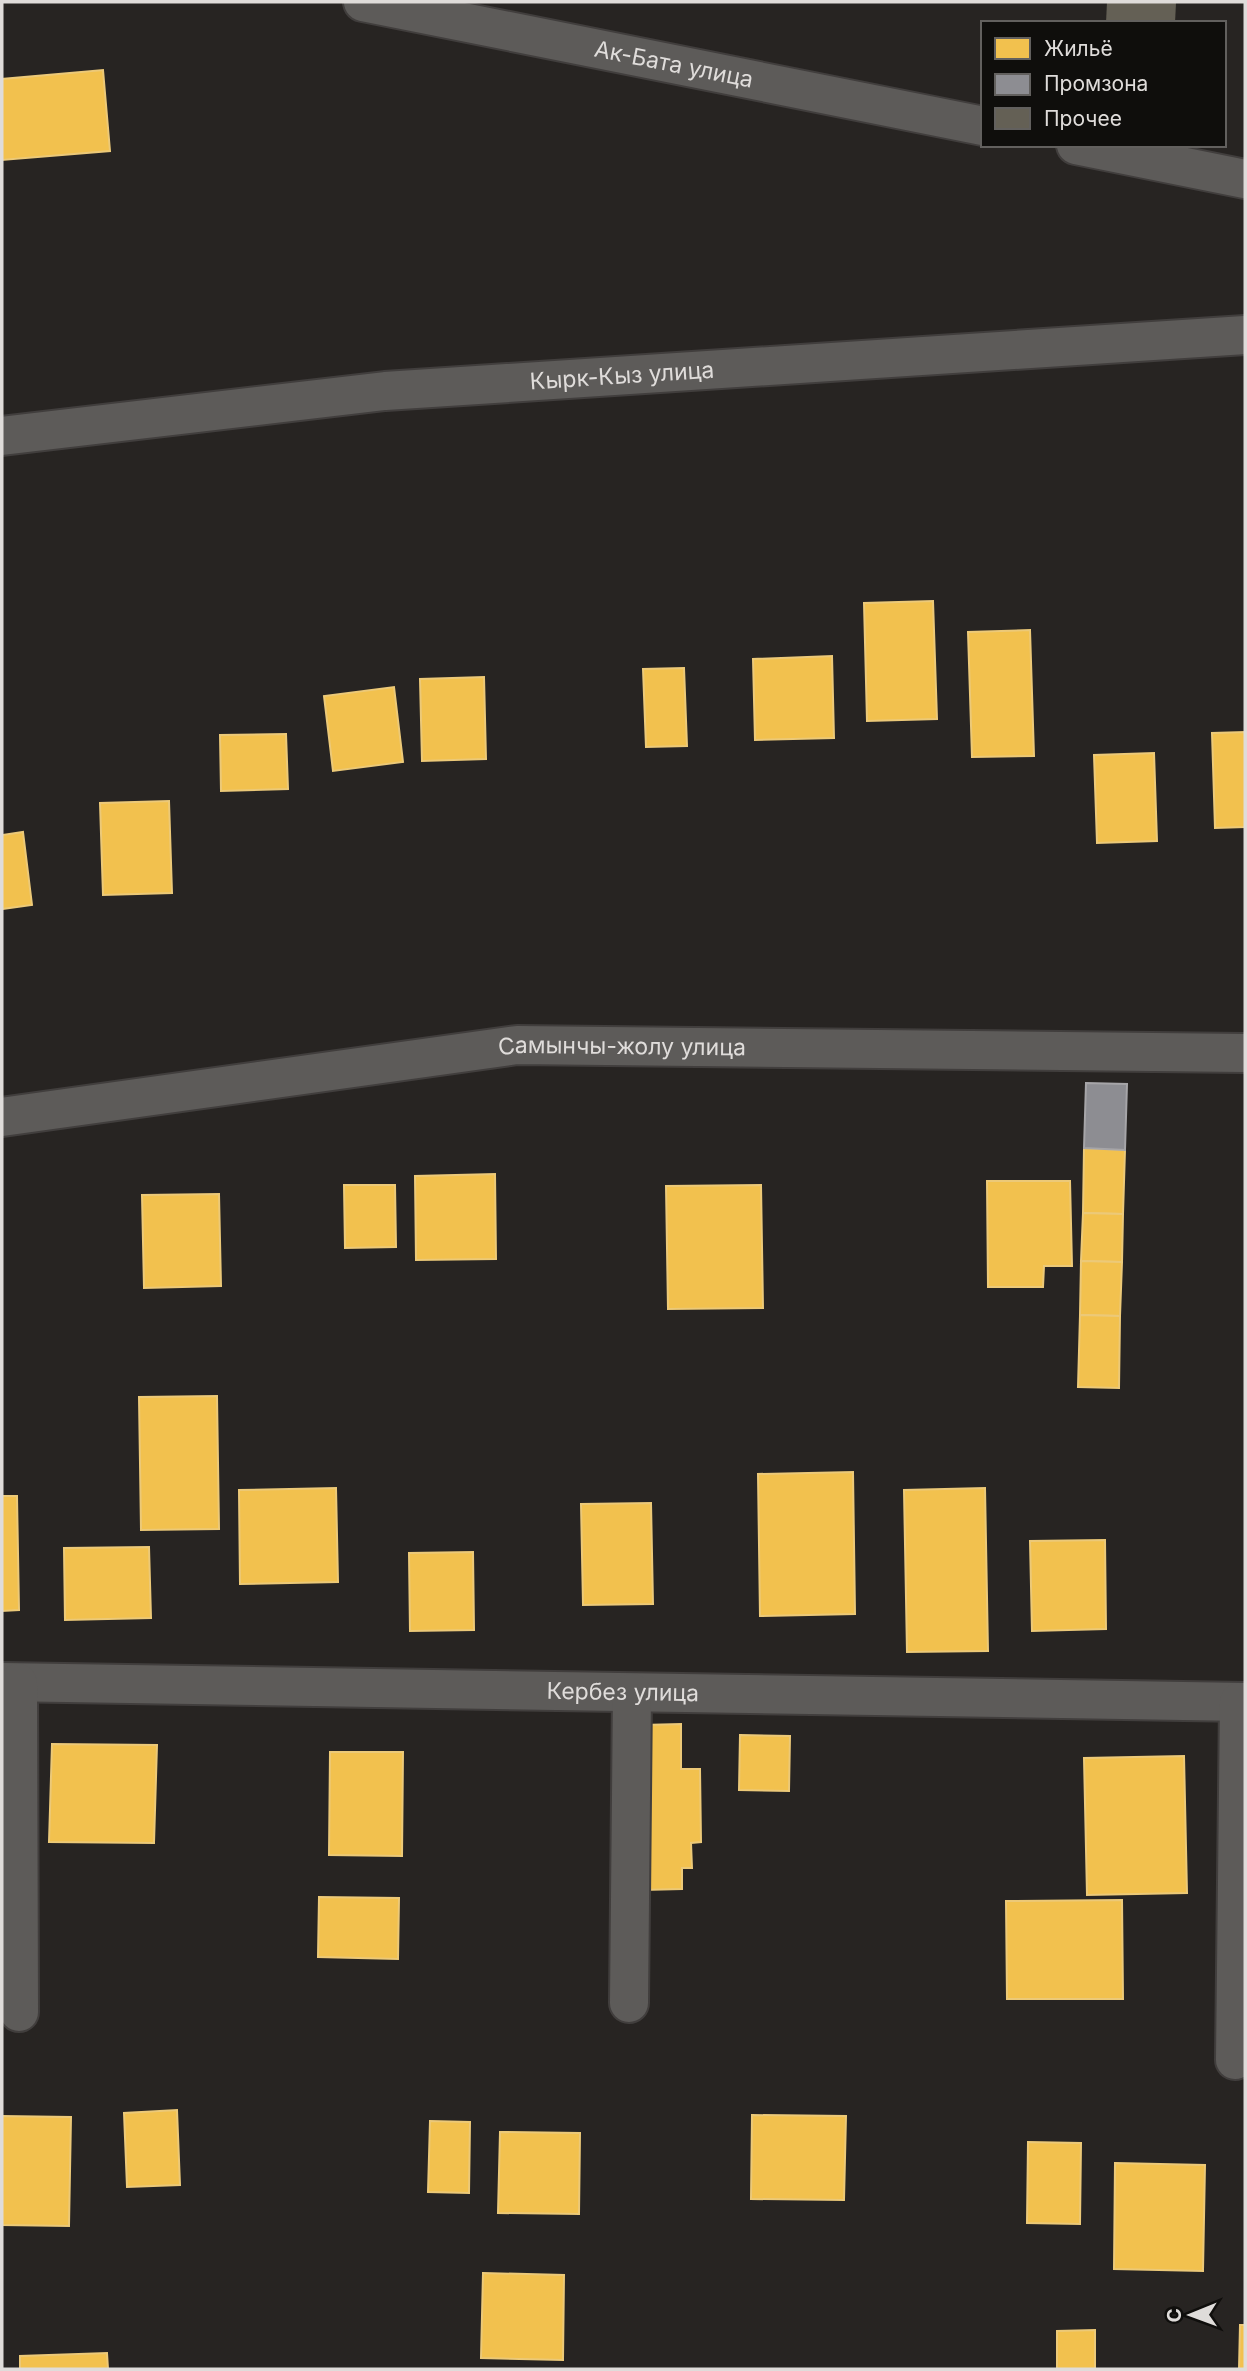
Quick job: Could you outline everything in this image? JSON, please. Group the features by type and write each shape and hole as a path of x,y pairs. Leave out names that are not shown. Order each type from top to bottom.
{"street":[{"name":"Ак-Бата улица","path":"363,2 981,126"},
{"path":"1086,147 1245,179"},
{"name":"Кырк-Кыз улица","path":"2,436 385,391 1245,335"},
{"name":"Самынчы-жолу улица","path":"2,1117 517,1045 1245,1053"},
{"path":"10,1682 19,2012"},
{"name":"Кербез улица","path":"10,1682 1242,1702"},
{"path":"629,2003 632,1693"},
{"path":"1236,2060 1242,1702"}],"building: Жильё":[{"path":"103,70 110,151 2,160 2,79"},
{"path":"933,601 937,719 867,721 864,603"},
{"path":"1030,630 1034,756 972,757 968,632"},
{"path":"832,656 834,738 755,740 753,659"},
{"path":"684,668 687,746 646,747 643,669"},
{"path":"484,677 486,759 422,761 420,679"},
{"path":"394,687 403,762 333,771 324,696"},
{"path":"1245,732 1245,827 1215,828 1212,733"},
{"path":"286,734 288,789 221,791 220,735"},
{"path":"1154,753 1157,841 1097,843 1094,755"},
{"path":"169,801 172,893 103,895 100,803"},
{"path":"23,832 32,905 2,909 2,835"},
{"path":"1084,1148 1125,1150 1123,1214 1083,1213"},
{"path":"495,1174 496,1259 416,1260 415,1176"},
{"path":"987,1181 1070,1181 1072,1266 1044,1266 1043,1287 988,1287"},
{"path":"344,1185 395,1185 396,1247 345,1248"},
{"path":"761,1185 763,1308 668,1309 666,1186"},
{"path":"219,1194 221,1286 144,1288 142,1195"},
{"path":"1083,1213 1123,1214 1122,1262 1081,1261"},
{"path":"1081,1261 1122,1262 1120,1316 1080,1315"},
{"path":"1080,1315 1120,1316 1119,1388 1078,1387"},
{"path":"217,1396 219,1529 141,1530 139,1397"},
{"path":"853,1472 855,1614 760,1616 758,1474"},
{"path":"336,1488 338,1582 240,1584 239,1490"},
{"path":"985,1488 988,1651 907,1652 904,1490"},
{"path":"2,1496 17,1496 19,1610 2,1611"},
{"path":"651,1503 653,1604 583,1605 581,1504"},
{"path":"1105,1540 1106,1629 1032,1631 1030,1541"},
{"path":"149,1547 151,1618 65,1620 64,1548"},
{"path":"473,1552 474,1630 410,1631 409,1553"},
{"path":"681,1724 681,1769 700,1769 701,1842 691,1843 692,1868 682,1868 682,1889 643,1890 642,1725"},
{"path":"740,1735 790,1736 789,1791 739,1790"},
{"path":"52,1744 157,1745 154,1843 49,1842"},
{"path":"330,1752 403,1752 402,1856 329,1855"},
{"path":"1184,1756 1187,1893 1087,1895 1084,1758"},
{"path":"319,1897 399,1898 398,1959 318,1957"},
{"path":"1122,1900 1123,1999 1007,1999 1006,1901"},
{"path":"177,2110 180,2185 127,2187 124,2113"},
{"path":"752,2115 846,2116 844,2200 751,2199"},
{"path":"2,2116 71,2117 69,2226 2,2225"},
{"path":"430,2121 470,2122 469,2193 428,2192"},
{"path":"500,2132 580,2133 579,2214 498,2213"},
{"path":"1028,2142 1081,2143 1080,2224 1027,2223"},
{"path":"1115,2163 1205,2165 1203,2271 1114,2269"},
{"path":"483,2273 564,2275 563,2360 481,2358"},
{"path":"1240,2325 1245,2325 1245,2369 1239,2369"},
{"path":"1095,2330 1095,2369 1057,2369 1057,2331"},
{"path":"107,2353 108,2369 20,2369 20,2356"}],"building: Промзона":[{"path":"1086,1083 1127,1084 1125,1150 1084,1148"}],"building: Прочее":[{"path":"1107,2 1176,3 1175,21 1106,21"}]}
